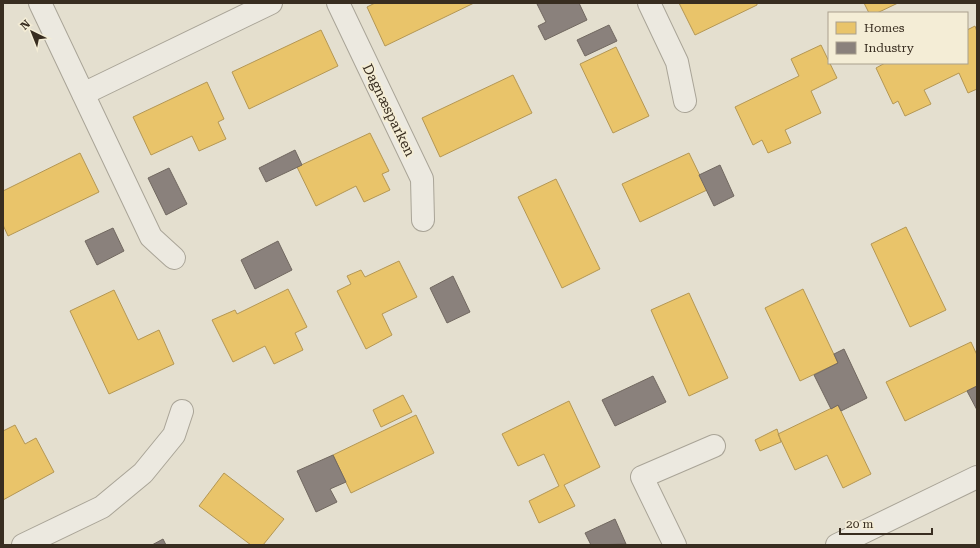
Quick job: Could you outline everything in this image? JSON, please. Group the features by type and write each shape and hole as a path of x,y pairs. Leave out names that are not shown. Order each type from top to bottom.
{"street":[{"path":"40,3 151,237 174,258"},
{"path":"83,94 271,3"},
{"name":"Dagnæsparken","path":"338,3 422,179 423,220"},
{"path":"649,3 677,62 685,101"},
{"path":"23,545 102,507 143,473 174,436 182,411"},
{"path":"675,545 642,477 714,446"},
{"path":"837,545 977,477"}],"building: Homes":[{"path":"375,3 474,3 385,46 367,7"},
{"path":"679,3 757,3 757,5 695,35"},
{"path":"864,3 898,3 879,12 868,12"},
{"path":"975,26 977,32 977,89 968,93 959,73 924,90 931,104 905,116 898,101 893,104 876,68 883,64 968,64 968,30"},
{"path":"321,30 338,66 249,109 232,72"},
{"path":"821,45 828,59 828,64 830,64 837,78 811,91 821,113 785,130 791,143 768,153 762,140 753,145 735,107 799,76 791,59"},
{"path":"616,47 649,116 613,133 580,64"},
{"path":"513,75 532,113 440,157 422,118"},
{"path":"207,82 224,119 218,122 226,139 199,151 192,136 151,155 133,117"},
{"path":"370,133 389,171 382,174 390,190 364,202 356,186 316,206 297,167"},
{"path":"80,153 99,192 8,236 3,225 3,191"},
{"path":"689,153 707,190 640,222 622,184"},
{"path":"556,179 600,269 562,288 518,197"},
{"path":"906,227 946,310 910,327 871,244"},
{"path":"399,261 417,297 382,314 392,335 366,349 337,291 351,284 347,276 361,270 365,277"},
{"path":"288,289 307,327 295,333 303,350 274,364 265,346 233,362 212,320 235,310 237,314"},
{"path":"803,289 838,363 800,381 765,308"},
{"path":"114,290 138,340 159,330 174,364 109,394 70,311"},
{"path":"689,293 728,378 689,396 651,310"},
{"path":"971,342 977,355 977,386 905,421 886,382"},
{"path":"403,395 412,412 381,427 373,410"},
{"path":"569,401 600,467 564,485 575,506 539,523 529,501 559,486 544,454 518,466 502,434"},
{"path":"838,405 871,474 843,488 827,455 795,470 778,434"},
{"path":"416,415 434,453 351,493 333,455"},
{"path":"15,425 25,444 36,438 54,472 3,500 3,431"},
{"path":"777,429 781,442 760,451 755,440"},
{"path":"224,473 284,519 263,545 251,545 199,506"}],"building: Industry":[{"path":"579,3 587,20 545,40 538,26 546,22 537,4"},
{"path":"609,25 617,41 585,56 577,40"},
{"path":"295,150 302,165 266,182 259,168"},
{"path":"720,165 734,196 714,206 699,175"},
{"path":"169,168 187,204 166,215 148,178"},
{"path":"113,228 124,251 97,265 85,241"},
{"path":"278,241 292,270 255,289 241,260"},
{"path":"453,276 470,312 447,323 430,288"},
{"path":"844,349 867,398 841,411 838,405 831,409 814,375 838,363 834,354"},
{"path":"653,376 666,402 615,426 602,400"},
{"path":"977,386 977,410 967,391"},
{"path":"333,455 346,482 330,489 337,502 316,512 297,471"},
{"path":"615,519 626,544 591,545 585,533"},
{"path":"163,539 166,545 152,545"}]}
